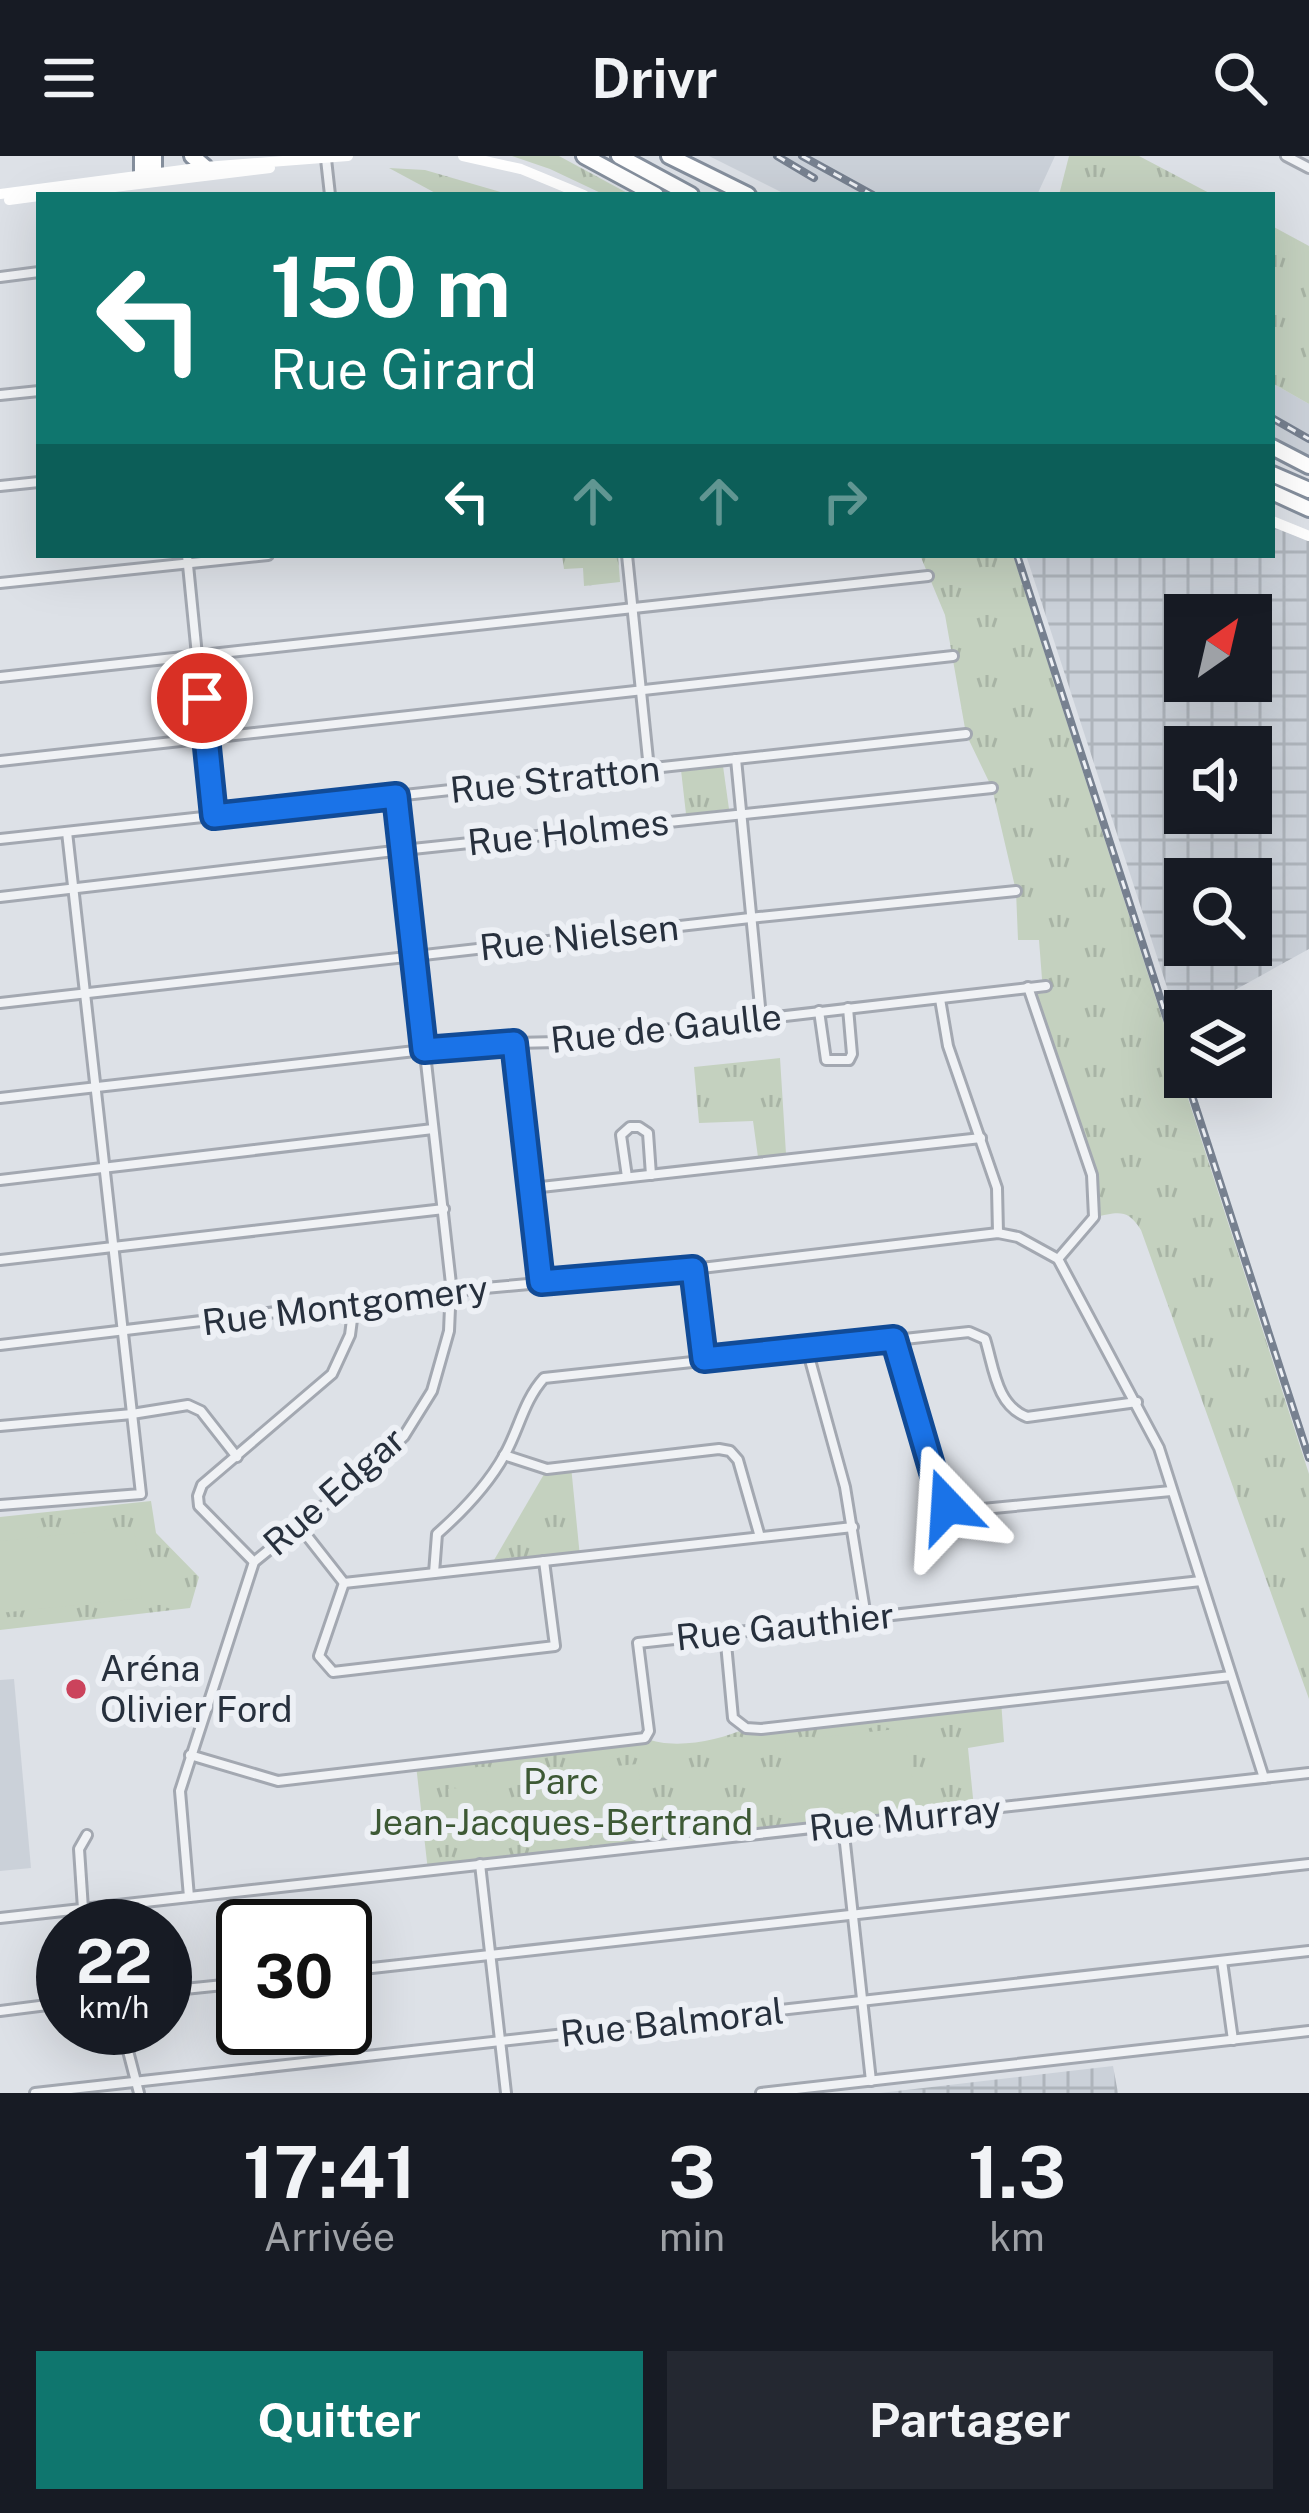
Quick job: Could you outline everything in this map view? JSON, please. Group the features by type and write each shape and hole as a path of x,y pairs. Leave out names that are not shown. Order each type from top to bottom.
{"highway":[{"path":"142,156 148,185"},
{"path":"148,185 154,156"},
{"path":"192,156 206,167"},
{"path":"584,156 650,192"},
{"path":"619,156 685,192"},
{"path":"669,156 742,192"},
{"path":"1275,449 1309,466"},
{"path":"1275,475 1309,490"},
{"path":"1275,493 1309,508"}],"street":[{"path":"68,192 148,185 206,167 348,156"},
{"path":"463,156 521,169 577,192"},
{"path":"1286,156 1309,169"},
{"path":"326,159 330,192"},
{"path":"79,192 238,174 303,161"},
{"path":"0,198 36,195"},
{"path":"0,198 36,196"},
{"path":"0,277 36,272"},
{"path":"0,395 36,391"},
{"path":"0,486 36,482"},
{"path":"1275,522 1309,536"},
{"path":"627,558 649,769"},
{"path":"0,583 188,559 214,816"},
{"path":"0,677 928,576"},
{"path":"0,760 953,656"},
{"name":"Rue Stratton","path":"0,839 967,734"},
{"path":"736,759 761,1017"},
{"name":"Rue Holmes","path":"0,897 992,788"},
{"name":"Rue Edgar","path":"189,1897 180,1791 254,1562 404,1436 433,1391 449,1330 452,1291 444,1209 396,796"},
{"path":"0,1505 141,1494 67,832"},
{"name":"Rue Nielsen","path":"0,1003 1016,891"},
{"name":"Rue de Gaulle","path":"0,1098 424,1050 559,1042 1046,986"},
{"path":"1028,987 1092,1175 1094,1217 1058,1259 1159,1448 1264,1778"},
{"path":"940,999 948,1046 997,1188 998,1233"},
{"path":"819,1011 825,1057 830,1062 851,1058 848,1008"},
{"path":"514,1043 541,1282"},
{"path":"627,1178 621,1135 630,1127 648,1133 650,1175"},
{"path":"0,1180 434,1129"},
{"path":"532,1188 981,1138"},
{"path":"0,1260 444,1209"},
{"name":"Rue Montgomery","path":"0,1345 998,1233 1058,1259"},
{"path":"693,1269 704,1359"},
{"path":"254,1562 199,1506 202,1485 332,1374 350,1335 354,1304"},
{"path":"434,1573 437,1534 469,1506 504,1455 533,1390 544,1378 969,1332 985,1339 1003,1401 1013,1412 1027,1417 1136,1402"},
{"path":"894,1339 940,1496 947,1506 962,1511 1172,1491"},
{"path":"807,1349 853,1527 866,1618"},
{"path":"0,1426 188,1405 201,1411 237,1457"},
{"path":"504,1455 547,1469 730,1451 738,1460 760,1537"},
{"path":"300,1527 344,1582"},
{"path":"344,1582 853,1527"},
{"path":"344,1582 320,1657 333,1672 555,1646 544,1561"},
{"name":"Rue Gauthier","path":"190,1755 278,1781 645,1738 649,1731 638,1643 1201,1581"},
{"path":"725,1633 733,1718 746,1728 1231,1676"},
{"name":"Rue Murray","path":"171,1899 1309,1773"},
{"path":"843,1825 871,2080"},
{"path":"82,1899 79,1849 87,1835"},
{"path":"480,1864 506,2093"},
{"path":"372,1969 1309,1864"},
{"name":"Rue Murray","path":"0,1918 36,1914"},
{"name":"Rue Balmoral","path":"35,2093 1309,1951"},
{"path":"1222,1961 1233,2040"},
{"path":"0,2011 36,2006"},
{"path":"761,2093 1309,2031"},
{"path":"130,2055 139,2093"}],"shaded area":[{"path":"709,156 1055,156 1038,192 781,192"},
{"path":"1275,385 1309,404 1309,456 1275,438"},
{"path":"1275,528 1309,541 1309,949 1235,990 1168,990 1027,558 1275,558"},
{"path":"14,1679 31,1868 0,1871 0,1680"},
{"path":"1113,2066 1118,2093 880,2093"}],"green space":[{"path":"512,156 559,156 625,192 599,192"},
{"path":"1069,156 1139,156 1207,192 1060,192"},
{"path":"389,168 425,170 501,192 433,192"},
{"path":"1275,228 1309,246 1309,404 1275,385"},
{"path":"562,558 618,558 620,582 584,586 583,568 564,569"},
{"path":"921,558 1014,558 1164,1024 1164,1098 1188,1098 1309,1474 1309,1699 1141,1230 1126,1215 1094,1217 1092,1175 1028,987 1045,985 1039,940 1018,940 1016,891 992,788 966,734 945,615"},
{"path":"723,766 729,809 686,814 681,770"},
{"path":"780,1058 786,1154 758,1157 753,1121 699,1123 694,1067"},
{"path":"571,1466 580,1557 490,1567 547,1469"},
{"path":"151,1501 156,1533 199,1577 190,1608 0,1630 0,1517"},
{"path":"134,1527 142,1598 0,1613 0,1541"},
{"name":"Parc Jean-Jacques-Bertrand","path":"1001,1700 1004,1742 968,1748 974,1808 428,1871 416,1765 645,1738 696,1742 746,1728"},
{"path":"906,1728 915,1800 793,1814 785,1741"},
{"path":"638,1764 644,1825 554,1832 548,1772"},
{"path":"486,1785 492,1835 454,1839 448,1789"}],"railway":[{"path":"777,156 814,178"},
{"path":"802,156 868,192"},
{"path":"1275,420 1309,439"},
{"path":"1018,558 1164,1010"},
{"path":"1193,1098 1309,1458"}],"place":[{"name":"Aréna Olivier Ford","path":"76,1689"}],"route":[{"path":"202,698 214,816 396,796 424,1050 514,1043 541,1282 693,1269 704,1359 894,1339 940,1496 947,1506"}]}
